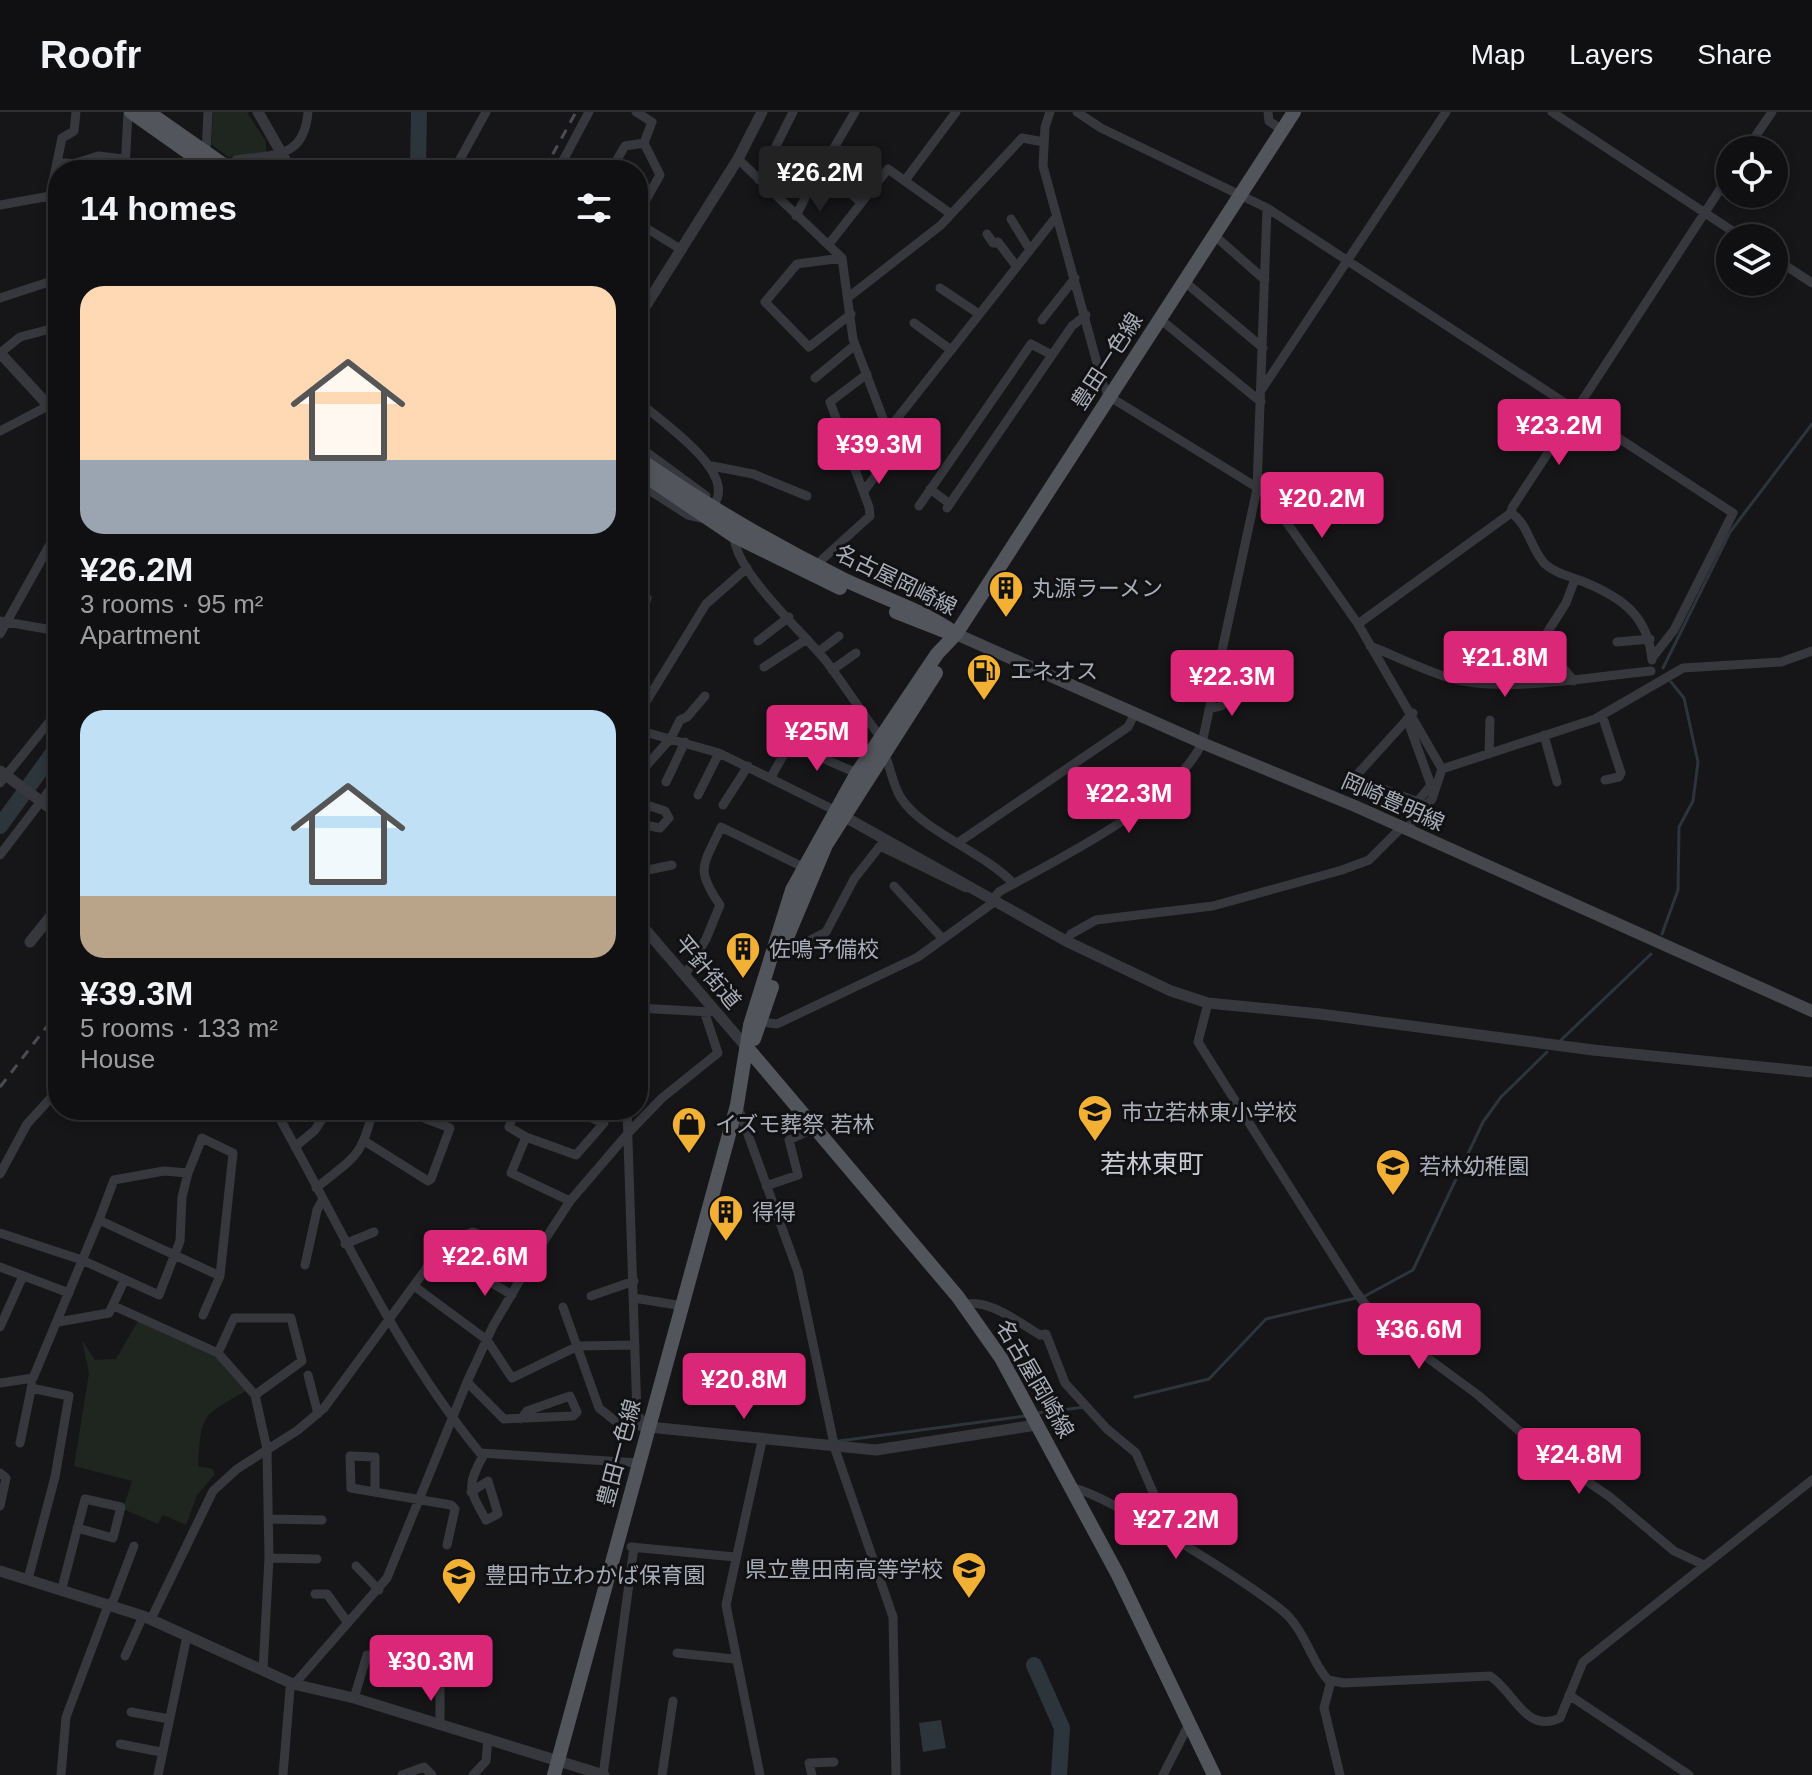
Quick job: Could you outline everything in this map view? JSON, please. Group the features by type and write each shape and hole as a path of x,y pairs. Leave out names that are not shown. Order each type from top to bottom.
{"main road":[{"path":"129,112 199,160"},
{"path":"148,112 206,152 223,160"},
{"name":"豊田一色線","path":"556,1768 737,1105 749,1050 750,1025 792,890 803,867 937,654 956,634 1294,112"},
{"name":"名古屋岡崎線","path":"648,477 816,565 934,618 956,634"},
{"name":"名古屋岡崎線","path":"713,512 734,536 931,628 956,634"},
{"name":"岡崎豊明線","path":"956,634 1404,828 1812,1011"},
{"name":"豊田一色線","path":"749,1050 762,1022 799,901 857,773 882,745"},
{"name":"名古屋岡崎線","path":"749,1050 964,1305 1001,1358 1072,1488 1214,1775"}],"street":[{"path":"58,160 62,138 72,134 77,126 76,112"},
{"path":"86,160 98,156 124,159 129,112"},
{"path":"206,152 208,112"},
{"path":"258,112 286,160"},
{"path":"254,160 282,153 302,140 308,112"},
{"path":"460,160 486,112"},
{"path":"563,160 589,112"},
{"path":"636,112 652,122 644,143 660,175 648,196"},
{"path":"648,303 738,159 762,112"},
{"path":"759,180 793,112"},
{"path":"855,112 832,151 853,158 879,177"},
{"path":"906,179 956,112"},
{"path":"1050,112 1043,166 1103,385 1110,397 1266,493 1312,553 1358,624 1442,769 1438,788 1422,803"},
{"path":"1077,112 1101,128 1242,193 1267,208 1733,513 1674,630 1652,658"},
{"path":"1268,112 1269,121 1282,130"},
{"path":"1262,389 1446,112"},
{"path":"1552,112 1721,224"},
{"path":"1756,136 1772,112"},
{"path":"850,296 951,214 1022,138 1044,142"},
{"path":"617,160 625,146 644,143"},
{"path":"738,159 842,258 855,345 895,450 864,491"},
{"path":"829,244 859,201 888,169 951,214"},
{"path":"796,216 817,174 836,180 859,201"},
{"path":"1358,624 1511,513 1716,195"},
{"path":"0,205 48,196"},
{"path":"762,1022 777,1024 918,957 1014,884 1118,823 1170,785 1192,762 1202,743 1257,489 1267,208"},
{"path":"888,430 1056,217"},
{"path":"1011,219 1030,250"},
{"path":"648,229 682,250"},
{"path":"987,234 993,243 998,242 1017,267"},
{"path":"1215,236 1265,280"},
{"path":"842,258 797,264 765,302 809,347 851,314"},
{"path":"1788,267 1812,283"},
{"path":"1042,320 1075,278"},
{"path":"0,298 48,282"},
{"path":"1185,282 1263,348"},
{"path":"940,288 979,314"},
{"path":"930,489 949,506 1052,355 1078,319 1086,315"},
{"path":"1160,319 1261,402"},
{"path":"914,323 951,350"},
{"path":"0,431 48,406 0,353 20,337 48,330"},
{"path":"919,506 1031,344 1052,355"},
{"path":"815,378 855,345"},
{"path":"816,565 870,516 864,491 830,402 867,374"},
{"path":"648,410 712,466 753,474 807,496"},
{"path":"648,455 713,512"},
{"path":"712,466 718,495 713,512"},
{"path":"648,479 688,515 713,512"},
{"path":"1511,513 1522,523 1531,544 1555,572 1619,599 1644,624 1650,639 1651,671 1655,683"},
{"path":"734,536 737,551 747,568 832,670 882,745 900,797 919,816 998,866 1014,884"},
{"path":"0,634 3,622 48,547"},
{"path":"649,696 706,604 747,568"},
{"path":"1500,682 1508,674 1509,656 1516,650 1538,647 1566,603 1575,579"},
{"path":"758,641 789,617"},
{"path":"3,622 48,629"},
{"path":"818,652 839,636"},
{"path":"764,667 807,639"},
{"path":"1617,642 1650,639"},
{"path":"1541,642 1574,681"},
{"path":"1370,646 1451,679 1574,681 1651,671"},
{"path":"1442,769 1602,715 1683,668 1781,662 1812,651"},
{"path":"832,670 856,653"},
{"path":"1209,709 1221,706 1233,692"},
{"path":"648,764 671,738 680,720 687,717 705,696"},
{"path":"959,842 1128,727 1135,713"},
{"path":"771,777 796,733 820,714"},
{"path":"1602,715 1621,773 1619,777 1605,780"},
{"path":"1410,716 1354,778 1422,803"},
{"path":"1066,941 1071,934 1096,920 1213,906 1369,860 1404,828 1431,785 1410,716"},
{"path":"1489,754 1490,720"},
{"path":"48,723 4,777 48,806"},
{"path":"648,732 719,753 771,777 1066,941 1171,991 1208,1003 1320,1014 1593,1050 1812,1072"},
{"path":"1544,735 1557,782"},
{"path":"666,782 685,742"},
{"path":"789,744 857,773"},
{"path":"698,795 719,753"},
{"path":"723,805 748,766"},
{"path":"0,855 48,791"},
{"path":"685,975 706,939 720,905 706,885 702,871 721,827 803,867"},
{"path":"784,944 797,947 826,932 854,879 880,846 953,885 975,891"},
{"path":"648,870 672,865"},
{"path":"894,886 942,938"},
{"path":"30,942 48,920"},
{"name":"平針街道","path":"648,932 685,975 710,1012 749,1050"},
{"path":"1208,1003 1198,1042 1356,1292 1379,1322 1478,1395 1539,1448 1610,1497 1674,1551 1702,1564"},
{"path":"648,1009 710,1012 718,1053 648,1112"},
{"path":"0,1174 27,1124 48,1101"},
{"path":"737,1105 798,1272 835,1449 893,1617 896,1775"},
{"path":"280,1120 387,1322 453,1421 483,1456 640,1463"},
{"path":"295,1147 322,1120"},
{"path":"316,1188 353,1158 366,1142 371,1120"},
{"path":"366,1142 428,1181 450,1128 429,1120"},
{"path":"512,1120 509,1127 526,1137 576,1155 604,1120"},
{"path":"597,1120 604,1123"},
{"path":"628,1120 637,1415 648,1427"},
{"path":"283,1775 293,1684 379,1590 393,1567 467,1382 512,1295 570,1201 641,1120"},
{"path":"766,1186 798,1175 789,1140 815,1128"},
{"path":"526,1137 511,1173 570,1201"},
{"path":"0,1233 82,1260 159,1295 175,1256 188,1173 202,1138 233,1153 220,1276 203,1315"},
{"path":"20,1443 32,1383 118,1177 164,1171 188,1173"},
{"path":"305,1265 318,1205 322,1201"},
{"path":"99,1220 220,1276"},
{"path":"345,1244 374,1232"},
{"path":"125,1656 213,1491 318,1414 331,1401 445,1243 468,1232 533,1258"},
{"path":"0,1267 69,1293"},
{"path":"475,1273 512,1295"},
{"path":"0,1327 23,1276"},
{"path":"58,1322 105,1315 114,1306 124,1281"},
{"path":"591,1296 634,1281"},
{"path":"414,1286 487,1340 512,1378 578,1346 635,1345"},
{"path":"634,1298 683,1306"},
{"path":"964,1305 970,1303 1006,1315 1040,1335 1046,1334 1065,1383 1107,1429 1136,1453 1162,1513"},
{"path":"114,1306 218,1353 255,1395 267,1449 269,1558 263,1670"},
{"path":"563,1307 599,1408 614,1420 648,1427 835,1449 887,1449 1036,1425"},
{"path":"218,1353 234,1318 291,1318 302,1361 255,1395"},
{"path":"308,1375 318,1414"},
{"path":"467,1382 500,1417 521,1419 573,1416 577,1412 570,1396 527,1411 521,1419"},
{"path":"0,1383 32,1383 69,1396 55,1477 28,1579"},
{"path":"760,1775 734,1659 726,1605 762,1441"},
{"path":"375,1492 375,1457 350,1456 351,1488 375,1492 421,1499 455,1509 447,1545"},
{"path":"471,1492 470,1480 483,1456"},
{"path":"0,1473 6,1478 0,1506"},
{"path":"1072,1488 1084,1489 1263,1595 1302,1632 1321,1672 1331,1681 1344,1683 1490,1676 1522,1711 1540,1722 1560,1718 1583,1662 1702,1564 1812,1480"},
{"path":"62,1588 77,1528 86,1497 121,1507 113,1538 77,1528"},
{"path":"268,1519 322,1520"},
{"path":"618,1545 735,1557"},
{"path":"61,1775 66,1717 134,1546"},
{"path":"0,1571 62,1588 147,1618 293,1684 354,1698 488,1738 556,1768 603,1775 634,1547"},
{"path":"269,1558 317,1559"},
{"path":"356,1566 379,1590"},
{"path":"315,1594 327,1594 348,1623"},
{"path":"158,1775 187,1636"},
{"path":"440,1645 440,1724"},
{"path":"677,1653 734,1659"},
{"path":"354,1698 367,1655 385,1655"},
{"path":"1331,1681 1324,1708 1340,1775"},
{"path":"1569,1695 1689,1775"},
{"path":"662,1775 673,1701"},
{"path":"131,1712 169,1719"},
{"path":"1163,1775 1189,1724"},
{"path":"473,1775 486,1761 488,1738"},
{"path":"120,1744 161,1752"},
{"path":"812,1775 809,1763 834,1762"},
{"path":"402,1775 424,1767 432,1775"}],"shaded area":[{"path":"213,112 247,112 266,142 266,152 228,157 211,144"},
{"path":"138,1321 214,1351 246,1391 206,1418 198,1466 212,1469 215,1474 197,1495 186,1525 163,1515 158,1524 123,1509 132,1481 74,1466 89,1373 82,1340 95,1360 116,1359"},
{"path":"941,1720 946,1748 923,1752 919,1723"}],"waterway":[{"path":"418,160 419,112"},
{"path":"1663,668 1730,532 1812,424"},
{"path":"1662,934 1678,890 1679,827 1693,801 1698,762 1684,698 1671,682"},
{"path":"0,826 48,760"},
{"path":"1560,1041 1651,954"},
{"path":"1365,1296 1413,1270 1483,1122 1501,1097 1547,1052"},
{"path":"1135,1397 1209,1379 1266,1319 1356,1298"},
{"path":"1037,1413 1085,1407"},
{"path":"623,1415 635,1418"},
{"path":"839,1441 1026,1416"},
{"path":"1034,1665 1062,1728 1059,1775"}],"railway":[{"path":"550,160 576,112"},
{"path":"0,1087 48,1025"}],"place":[{"name":"丸源ラーメン","path":"1006,619"},
{"name":"エネオス","path":"984,702"},
{"name":"佐鳴予備校","path":"743,980"},
{"name":"市立若林東小学校","path":"1095,1143"},
{"name":"イズモ葬祭 若林","path":"689,1155"},
{"name":"若林幼稚園","path":"1393,1197"},
{"name":"得得","path":"726,1243"},
{"name":"県立豊田南高等学校","path":"969,1600"},
{"name":"豊田市立わかば保育園","path":"459,1606"}],"district":[{"name":"若林東町","path":"1152,1164"}]}
